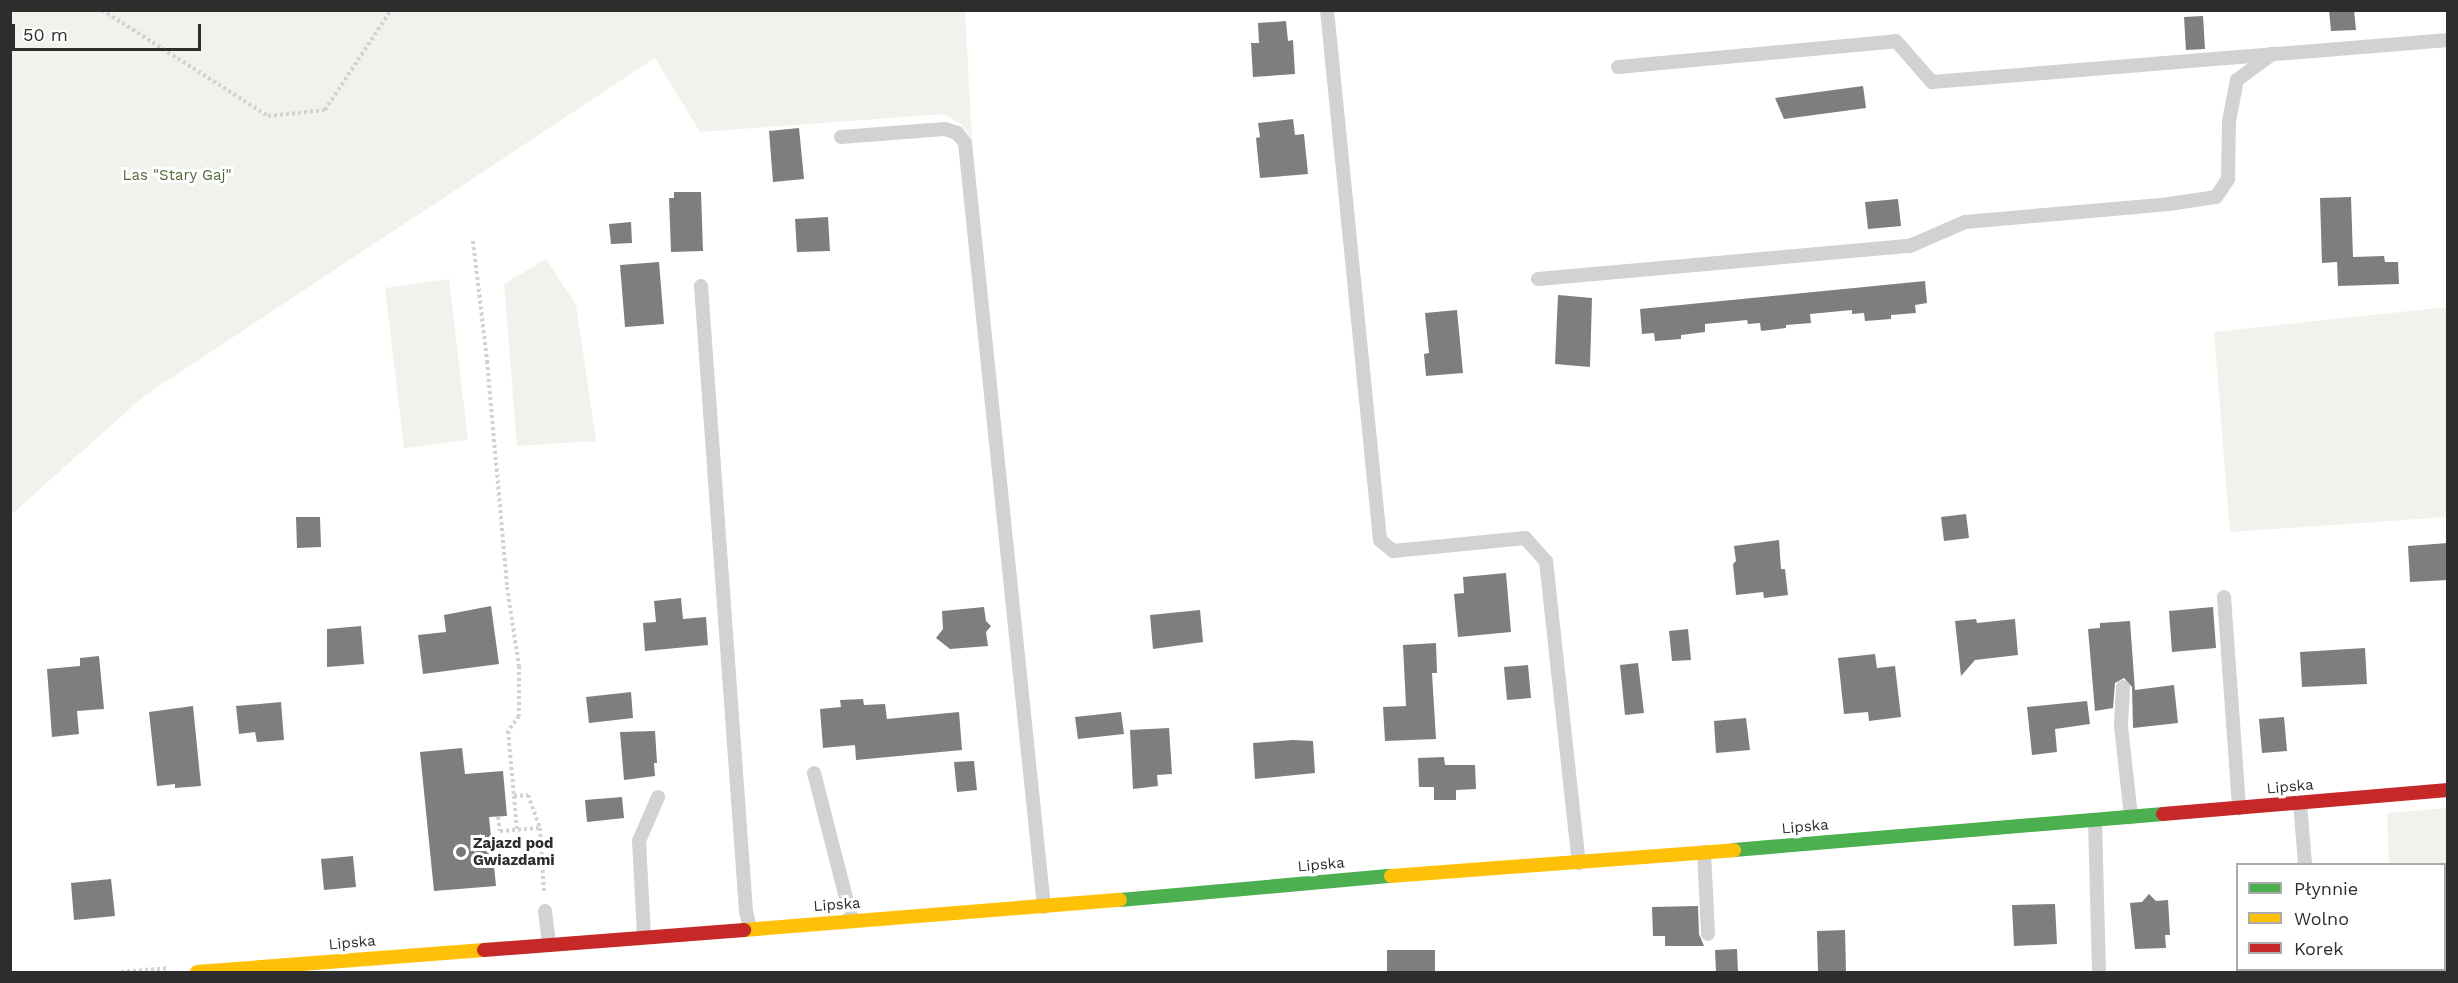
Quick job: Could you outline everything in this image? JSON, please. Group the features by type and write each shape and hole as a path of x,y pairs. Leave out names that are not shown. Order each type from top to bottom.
{"street":[{"name":"Lipska","path":"197,972 549,943 1044,907 1360,878 1578,863 2448,790"}],"lane":[{"path":"1327,10 1380,540 1393,551 1525,538 1546,561 1578,863"},
{"path":"1618,67 1896,41 1932,82 2448,40"},
{"path":"1538,279 1910,246 1965,222 2169,204 2216,197 2228,179 2229,121 2237,80 2272,54"},
{"path":"840,137 945,129 957,133 965,143 1044,907"},
{"path":"701,286 746,911 750,928"},
{"path":"2224,597 2239,808"},
{"path":"2123,687 2121,726 2131,817"},
{"path":"814,774 852,921"},
{"path":"644,936 639,842 658,796"},
{"path":"2300,803 2305,863"},
{"path":"2095,820 2099,972"},
{"path":"1704,852 1708,934"},
{"path":"544,911 549,943"}],"path":[{"path":"102,10 268,116 325,110 391,10"},
{"path":"473,241 487,361 507,587 519,666 519,716 508,731 517,830"},
{"path":"514,796 528,795 540,828 544,911"},
{"path":"498,817 500,831 540,828"}],"green space":[{"name":"Las \"Stary Gaj\"","path":"11,10 965,11 972,139 961,124 944,114 700,132 655,58 144,396 11,515"},
{"path":"546,259 576,305 596,441 517,446 504,284"},
{"path":"449,279 468,440 404,448 385,288"},
{"path":"2447,307 2447,517 2230,532 2214,332"},
{"path":"2447,808 2447,972 2395,972 2446,971 2446,863 2389,863 2387,813"}],"building":[{"path":"2329,10 2354,10 2356,30 2331,31"},
{"path":"2203,16 2205,49 2186,50 2184,17"},
{"path":"1286,21 1288,41 1293,40 1295,74 1253,77 1251,43 1259,43 1258,23"},
{"path":"1863,86 1866,108 1784,119 1775,98"},
{"path":"1293,119 1295,135 1304,134 1308,174 1260,178 1256,138 1260,137 1258,123"},
{"path":"799,128 804,179 773,182 769,131"},
{"path":"674,192 701,192 703,251 671,252 669,198 674,198"},
{"path":"2351,197 2353,257 2384,256 2385,262 2398,262 2399,284 2338,286 2337,262 2322,263 2320,198"},
{"path":"1898,199 1901,226 1868,229 1865,202"},
{"path":"828,217 830,251 797,252 795,219"},
{"path":"631,222 632,243 611,244 609,224"},
{"path":"659,262 664,324 625,327 620,265"},
{"path":"1925,281 1927,303 1915,305 1916,313 1891,315 1891,319 1865,321 1864,313 1852,314 1852,310 1810,314 1811,323 1786,325 1786,328 1761,331 1760,323 1748,324 1747,320 1705,324 1705,332 1681,335 1681,339 1655,341 1654,333 1642,334 1640,309"},
{"path":"1558,295 1592,298 1590,367 1555,364"},
{"path":"1457,310 1463,373 1426,376 1424,354 1429,353 1425,313"},
{"path":"1966,514 1969,538 1944,541 1941,517"},
{"path":"296,517 320,517 321,547 297,548"},
{"path":"1779,540 1781,569 1785,569 1788,595 1764,598 1763,592 1736,595 1734,546"},
{"path":"2448,543 2448,580 2410,582 2408,546"},
{"path":"1506,573 1511,632 1458,637 1454,594 1464,593 1463,577"},
{"path":"681,598 683,619 706,617 708,645 645,651 643,623 656,622 654,601"},
{"path":"491,606 499,664 423,674 418,635 446,632 444,615"},
{"path":"984,607 986,621 991,626 986,632 988,646 950,649 936,638 943,629 942,611"},
{"path":"2213,607 2216,648 2172,652 2169,611"},
{"path":"1200,610 1203,642 1153,649 1150,615"},
{"path":"1976,619 1977,623 2015,619 2018,655 1975,660 1961,676 1955,621"},
{"path":"2130,621 2135,690 2174,685 2178,723 2133,728 2132,687 2124,678 2115,683 2113,708 2095,711 2088,629 2100,628 2100,623"},
{"path":"361,626 364,664 327,667 327,629"},
{"path":"1688,629 1691,660 1672,661 1669,631"},
{"path":"1436,643 1437,673 1432,673 1436,739 1385,741 1383,707 1406,706 1403,645"},
{"path":"2365,648 2367,684 2302,687 2300,652"},
{"path":"1875,654 1877,668 1895,666 1901,717 1869,721 1868,712 1844,714 1838,658"},
{"path":"99,656 104,709 77,711 79,734 52,737 47,669 80,666 80,658"},
{"path":"1638,663 1644,713 1625,715 1620,665"},
{"path":"1528,665 1531,698 1507,700 1504,667"},
{"path":"631,692 633,718 589,723 586,697"},
{"path":"863,699 864,705 885,704 887,719 959,712 962,750 856,760 855,745 823,748 820,709 841,707 840,700"},
{"path":"2087,701 2090,724 2055,729 2057,752 2032,755 2027,707"},
{"path":"281,702 284,740 257,742 255,732 239,734 236,706"},
{"path":"193,706 201,786 175,788 175,784 157,786 149,712"},
{"path":"1121,712 1124,734 1078,739 1075,717"},
{"path":"2284,717 2287,751 2262,753 2259,719"},
{"path":"1746,718 1750,750 1716,753 1714,721"},
{"path":"1169,728 1172,774 1157,775 1158,786 1133,789 1130,730"},
{"path":"655,731 657,763 654,763 655,776 624,780 620,732"},
{"path":"1313,741 1315,773 1255,779 1253,743"},
{"name":"Zajazd pod Gwiazdami","path":"462,748 465,774 503,771 507,816 489,817 496,886 434,891 420,752"},
{"path":"1444,757 1445,765 1475,765 1476,789 1456,790 1456,800 1434,800 1434,787 1419,787 1418,758"},
{"path":"974,761 977,790 957,792 954,762"},
{"path":"622,797 624,818 587,822 585,800"},
{"path":"353,856 356,887 324,890 321,859"},
{"path":"111,879 115,916 74,920 71,883"},
{"path":"2149,894 2156,901 2168,900 2170,935 2165,935 2166,948 2135,949 2130,903 2142,902"},
{"path":"2055,904 2057,944 2014,946 2012,905"},
{"path":"1698,906 1699,934 1704,946 1665,946 1665,936 1653,936 1652,907"},
{"path":"1845,930 1846,972 1818,972 1817,931"},
{"path":"1737,949 1738,972 1716,972 1715,950"},
{"path":"1387,950 1435,950 1435,972 1387,972"}],"traffic: fast":[{"path":"1734,850 2163,814"},
{"path":"1120,900 1391,876"}],"traffic: slow":[{"path":"1391,876 1734,850"},
{"path":"744,930 1120,900"},
{"path":"197,972 484,950"}],"traffic: jam":[{"path":"2163,814 2448,790"},
{"path":"484,950 744,930"}],"place":[{"name":"Zajazd pod Gwiazdami","path":"461,852"}]}
